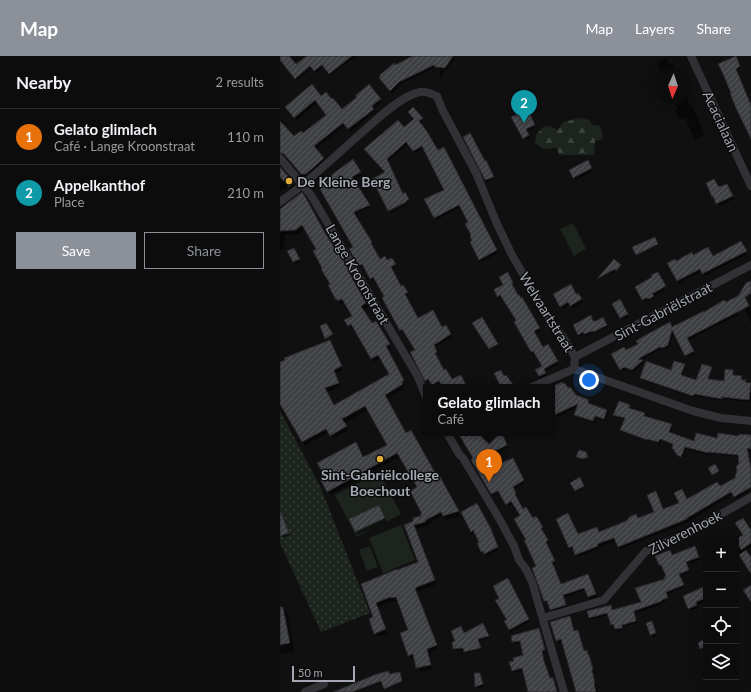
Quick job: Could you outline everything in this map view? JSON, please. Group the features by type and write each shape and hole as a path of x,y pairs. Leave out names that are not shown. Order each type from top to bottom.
{"street":[{"name":"Acacialaan","path":"692,56 751,186"},
{"name":"Welvaartstraat","path":"303,184 390,109 419,92 429,92 437,96 442,109 476,173 512,255 543,309 575,357 574,369 693,411 721,418 751,421"},
{"name":"Lange Kroonstraat","path":"280,158 303,184 343,248 418,377 423,389"},
{"path":"280,202 303,184"},
{"name":"Sint-Gabriëlstraat","path":"575,357 751,265"},
{"path":"539,384 574,369"},
{"path":"449,436 514,546 519,560 526,569 532,582 564,692"},
{"name":"Zilverenhoek","path":"543,618 604,600 646,551 690,532 751,497"},
{"path":"305,692 324,684"}],"green space":[{"path":"579,118 589,120 592,125 600,126 603,139 595,141 594,155 559,155 557,148 543,149 535,143 536,135 543,127 550,126 558,130 563,122"},
{"path":"573,223 586,249 574,256 560,229"},
{"path":"280,411 320,486 370,613 321,632 280,543"},
{"path":"379,472 401,514 357,537 335,495"},
{"path":"401,525 415,560 383,573 369,538"},
{"path":"370,546 378,567 367,571 359,550"}],"building":[{"path":"280,56 289,56 296,64 307,56 352,56 329,74 322,65 314,71 310,66 295,79 280,60"},
{"path":"413,56 453,56 445,68 435,67 434,65 399,82 390,91 379,78 380,75 394,63 395,65"},
{"path":"736,56 740,66 736,69 751,105 751,139 736,108 718,64"},
{"path":"312,84 321,96 326,92 342,109 357,97 355,96 369,84 381,99 374,104 372,107 374,109 348,129 343,123 314,146 324,158 306,174 301,174 284,154 280,153 280,121 294,136 301,131 303,133 326,115 315,100 294,118 285,107"},
{"path":"413,107 423,118 419,121 438,150 444,147 497,250 479,260 470,242 472,241 471,235 465,224 468,222 459,205 434,218 424,199 444,190 422,146 413,151 406,142 387,159 403,194 405,192 409,199 406,202 388,211 372,179 385,172 364,149 398,120 404,127 414,119 408,112"},
{"path":"528,110 535,125 526,129 529,135 523,139 511,117"},
{"path":"470,133 494,177 485,180 463,137"},
{"path":"353,159 361,172 352,177 370,205 354,213 372,242 371,243 380,259 385,256 387,260 392,258 396,264 391,267 401,286 403,285 408,292 405,294 418,318 433,310 442,327 446,325 451,334 434,345 437,352 435,353 444,370 446,369 452,379 461,375 466,384 440,384 439,381 431,384 428,379 425,381 410,352 415,350 402,329 400,331 382,298 384,296 373,277 370,279 362,264 359,266 349,249 353,247 320,189 320,186"},
{"path":"588,160 592,168 573,178 569,170"},
{"path":"280,167 294,183 289,187 280,177"},
{"path":"714,179 719,187 727,184 733,196 716,204 706,183"},
{"path":"302,192 325,233 350,271 349,272 352,278 366,303 361,306 372,323 376,321 390,344 386,346 404,380 402,382 403,384 385,395 406,433 411,430 459,511 443,516 441,512 425,522 414,525 435,580 415,588 437,645 427,649 431,665 416,668 413,654 408,656 400,633 408,630 396,597 390,597 376,603 386,629 374,634 369,619 373,617 361,584 418,562 404,525 413,521 413,518 421,516 420,514 422,514 410,491 417,487 397,453 327,492 320,479 323,473 317,463 356,442 363,457 387,445 365,406 342,419 347,426 330,436 326,429 302,442 280,404 280,362 285,360 284,358 330,340 342,366 334,370 339,383 325,388 334,405 389,374 378,355 371,359 351,324 348,326 344,320 352,316 342,299 338,301 337,299 336,300 328,285 330,284 313,251 316,249 302,225 296,230 280,231 280,209"},
{"path":"655,237 658,244 636,255 632,247"},
{"path":"741,241 747,251 702,274 700,269 677,281 667,263 675,259 676,261 692,252 693,255 708,247 713,256"},
{"path":"294,248 300,259 293,262 287,251"},
{"path":"614,259 621,265 616,271 615,269 597,279"},
{"path":"508,272 518,295 521,298 522,297 540,328 534,331 543,347 548,344 558,361 544,369 546,373 539,376 535,370 542,366 533,351 531,352 514,322 516,320 500,295 497,297 494,289 503,285 499,277"},
{"path":"658,272 666,286 652,294 654,296 649,299 646,298 642,300 635,287 652,277 651,275"},
{"path":"751,281 751,293 745,297 749,306 687,338 694,351 685,356 672,330 668,345 663,348 660,347 638,359 643,360 632,370 624,367 620,370 611,354 624,347 626,350 638,344 636,341 670,322 672,327 704,312 724,300 726,302 738,296 746,283"},
{"path":"571,284 576,294 578,293 582,299 570,306 568,302 560,307 553,294"},
{"path":"620,299 628,314 620,318 612,304"},
{"path":"591,315 593,321 603,317 607,325 594,332 584,334 583,332 578,335 573,325"},
{"path":"482,317 498,344 489,349 472,323"},
{"path":"326,323 333,334 325,339 320,326"},
{"path":"646,361 671,370 674,361 685,364 681,375 696,380 702,364 712,367 708,379 724,381 725,369 733,370 733,375 742,376 741,380 746,380 745,382 751,383 749,400 722,397 722,399 694,394 693,396 640,378"},
{"path":"501,370 504,376 506,375 513,384 500,384 494,373"},
{"path":"562,382 563,384 565,383 576,395 589,400 588,403 607,410 604,419 595,416 593,421 574,415 578,404 555,415 555,386"},
{"path":"619,401 630,405 629,408 645,413 644,416 672,424 669,432 694,441 696,433 717,438 718,433 739,436 739,434 751,435 751,449 747,448 751,469 751,487 734,497 731,492 687,519 618,547 614,538 597,544 598,546 575,555 572,546 569,548 556,519 568,513 578,534 597,527 599,532 626,521 629,517 636,514 638,518 654,512 647,495 656,491 663,509 679,503 674,493 682,489 687,499 717,482 720,486 735,478 736,467 739,463 738,455 707,452 708,453 685,447 681,457 677,455 672,447 673,444 660,439 658,442 647,440 620,430 625,418 613,415"},
{"path":"460,436 503,436 507,445 493,452 499,464 513,458 524,480 513,487 516,493 515,494 523,509 526,507 533,518 536,516 543,527 541,528 548,540 546,542 555,561 552,562 561,584 588,574 596,594 588,597 584,588 563,595 566,605 550,610 547,601 544,601 532,568 536,566 524,540 526,540 514,519 520,515 511,501 506,505 498,491 491,494 471,460 473,458"},
{"path":"579,450 586,452 588,457 583,459 576,457"},
{"path":"715,464 719,471 712,475 708,468"},
{"path":"580,477 584,486 575,491 570,483"},
{"path":"477,503 491,529 498,547 484,554 483,551 481,552 477,543 479,542 473,530 471,532 461,512"},
{"path":"379,505 385,518 355,532 349,519"},
{"path":"280,510 289,533 280,536"},
{"path":"743,518 751,530 751,543 741,550 739,546 739,537 743,535 735,523"},
{"path":"695,546 699,557 686,562 689,570 679,574 684,585 666,592 668,598 634,611 636,621 622,625 622,628 615,629 613,624 611,625 607,613 589,618 587,611 611,605 612,610 641,602 635,588 665,579 664,577 666,576 655,556 670,550 672,555"},
{"path":"746,550 751,557 751,574 739,555"},
{"path":"508,578 529,619 509,630 504,621 507,620 495,600 499,599 493,586"},
{"path":"751,585 751,602 743,590"},
{"path":"703,587 703,599 696,602 697,605 688,609 683,596"},
{"path":"280,607 283,607 290,643 280,645"},
{"path":"570,616 574,631 578,630 584,651 587,650 589,655 593,669 596,692 576,692 561,639 556,641 550,622"},
{"path":"652,621 656,633 650,635 646,623"},
{"path":"483,623 489,636 478,639 481,648 464,652 463,648 453,649 452,642 455,641 451,631 461,626 464,633"},
{"path":"539,628 545,650 542,651 544,661 550,678 553,678 557,692 528,692 522,668 512,671 509,662 514,661 513,658 523,655 520,641 512,642 511,636"},
{"path":"703,640 703,648 700,649 698,643"},
{"path":"389,671 389,674 400,672 402,681 384,689 381,681 352,692 333,692 377,674"},
{"path":"474,673 480,673 483,684 475,687"}],"place":[{"name":"Appelkanthof","path":"524,123"},
{"name":"De Kleine Berg","path":"289,181"},
{"name":"Sint-Gabriëlcollege Boechout","path":"380,459"},
{"name":"Gelato glimlach","path":"489,482"}]}
